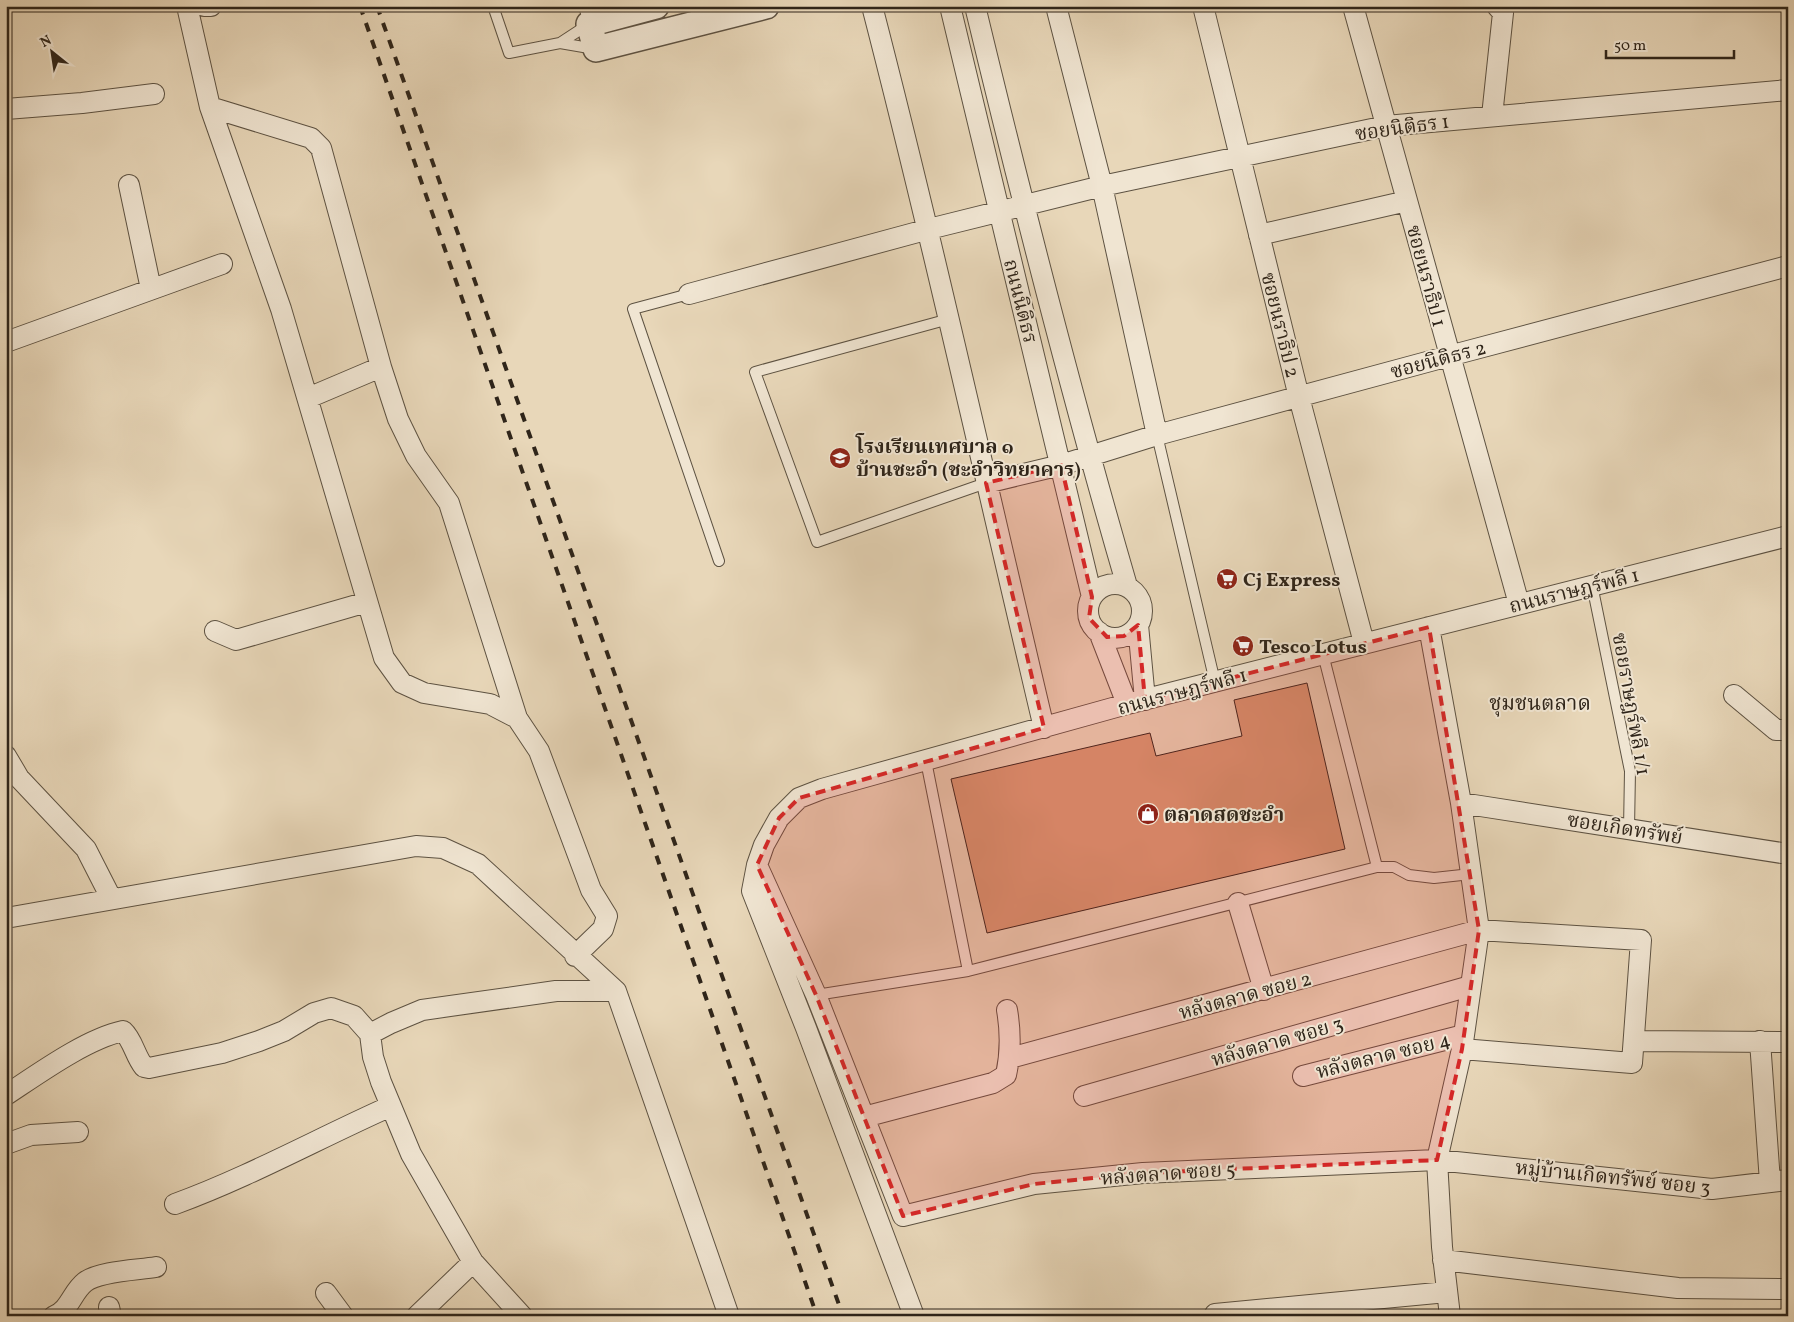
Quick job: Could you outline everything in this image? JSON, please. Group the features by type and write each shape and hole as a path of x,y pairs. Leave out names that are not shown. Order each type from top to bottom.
{"street":[{"path":"187,6 210,106 281,309 384,658 402,683 424,693 490,704 517,718"},
{"path":"204,6 211,6"},
{"path":"656,6 586,15 596,49 727,11 766,6"},
{"path":"872,6 929,229 1044,728"},
{"name":"ถนนนิติธร","path":"950,6 1092,597"},
{"name":"ถนนนิติธร","path":"975,6 1023,206 1089,457 1127,586"},
{"name":"ซอยนราธิป 2","path":"1203,6 1299,397 1364,643"},
{"name":"ซอยนราธิป 1","path":"1353,6 1519,604"},
{"path":"1492,116 1503,13 1497,6"},
{"path":"1057,7 1102,186 1158,435"},
{"name":"ซอยนิติธร 1","path":"689,294 929,229 1102,186 1386,126 1788,90"},
{"path":"6,109 65,105 154,94"},
{"path":"210,106 311,138 320,148 380,367 398,419 416,456 449,503 517,718 538,751 591,890 608,916 603,929 575,956"},
{"path":"129,185 151,289"},
{"path":"1259,235 1407,201"},
{"path":"6,342 222,264"},
{"name":"ซอยนิติธร 2","path":"986,483 1061,465 1158,435 1788,266"},
{"path":"308,398 380,367"},
{"name":"ถนนราษฎร์พลี 1","path":"914,1316 806,1028 752,891 757,865 764,845 779,818 799,798 822,789 1136,702 1788,536"},
{"path":"1109,584 1127,586 1139,599 1141,616 1138,625 1136,702 1099,632 1089,618 1088,609 1092,597 1101,588 1109,584"},
{"path":"215,631 236,640 367,602"},
{"path":"1099,632 1116,638 1132,631 1138,625"},
{"path":"1429,627 1462,803 1479,930 1463,1042 1437,1160 1443,1260 1450,1316"},
{"path":"1734,695 1776,730 1788,730"},
{"path":"6,756 19,778 86,849 111,898"},
{"name":"ซอยเกิดทรัพย์","path":"1462,803 1788,854"},
{"path":"6,918 111,898 416,846 443,848 478,864 575,956 616,991 730,1316"},
{"path":"757,865 816,996 864,1117 993,1083 1006,1075 1010,1058 1011,1033 1007,1010"},
{"path":"1238,903 1264,990"},
{"name":"หลังตลาด ซอย 2","path":"1010,1058 1479,930 1641,940 1634,1041"},
{"name":"หลังตลาด ซอย 3","path":"1084,1096 1470,986"},
{"path":"370,1034 390,1022 422,1010 556,991 616,991"},
{"path":"6,1095 71,1054 112,1033 123,1031 127,1035 139,1061 144,1067 149,1068 222,1053 259,1041 284,1031 314,1013 331,1008 354,1016 370,1034 373,1057 390,1106 411,1154 473,1262 522,1316"},
{"path":"1634,1041 1788,1042"},
{"name":"หลังตลาด ซอย 4","path":"1303,1076 1463,1042 1632,1063 1634,1041"},
{"path":"1760,1042 1779,1181"},
{"path":"175,1204 240,1179 325,1135 390,1106"},
{"name":"หลังตลาด ซอย 5","path":"864,1117 903,1216 1034,1184 1143,1173 1437,1160"},
{"path":"6,1144 31,1135 78,1132"},
{"name":"หมู่บ้านเกิดทรัพย์ ซอย 3","path":"1437,1160 1712,1189 1779,1181"},
{"path":"1443,1260 1678,1288 1788,1289"},
{"path":"417,1316 473,1262"},
{"path":"54,1316 65,1309 84,1283 93,1278 156,1267"},
{"path":"1215,1314 1447,1292"},
{"path":"326,1293 343,1316"}],"lane":[{"path":"493,6 509,53 560,43 596,49"},
{"path":"560,43 586,15"},
{"path":"689,294 633,310 719,561"},
{"path":"949,319 755,372 817,542 986,483"},
{"path":"1158,435 1215,682"},
{"name":"ซอยราษฎร์พลี 1/1","path":"1592,585 1630,770 1629,829"},
{"path":"1323,654 1377,867"},
{"path":"926,761 968,972"},
{"path":"816,996 968,972 1377,867 1394,867 1409,875 1434,878 1471,874"}],"highlighted area":[{"path":"1061,465 1092,597 1089,618 1107,637 1124,636 1138,625 1145,700 1429,627 1479,930 1462,1049 1437,1160 1143,1173 1034,1184 903,1216 816,995 757,865 779,818 799,798 1044,728 986,483"}],"building":[{"name":"ตลาดสดชะอำ","path":"1307,683 1345,849 987,933 951,779 1150,733 1156,756 1242,736 1234,700"}],"railway":[{"path":"360,6 817,1316"},
{"path":"377,6 843,1316"}],"place":[{"name":"โรงเรียนเทศบาล ๑ บ้านชะอำ (ชะอำวิทยาคาร)","path":"840,458"},
{"name":"Cj Express","path":"1227,579"},
{"name":"Tesco Lotus","path":"1243,646"},
{"name":"ตลาดสดชะอำ","path":"1148,814"}],"district":[{"name":"ชุมชนตลาด","path":"1540,703"}]}
